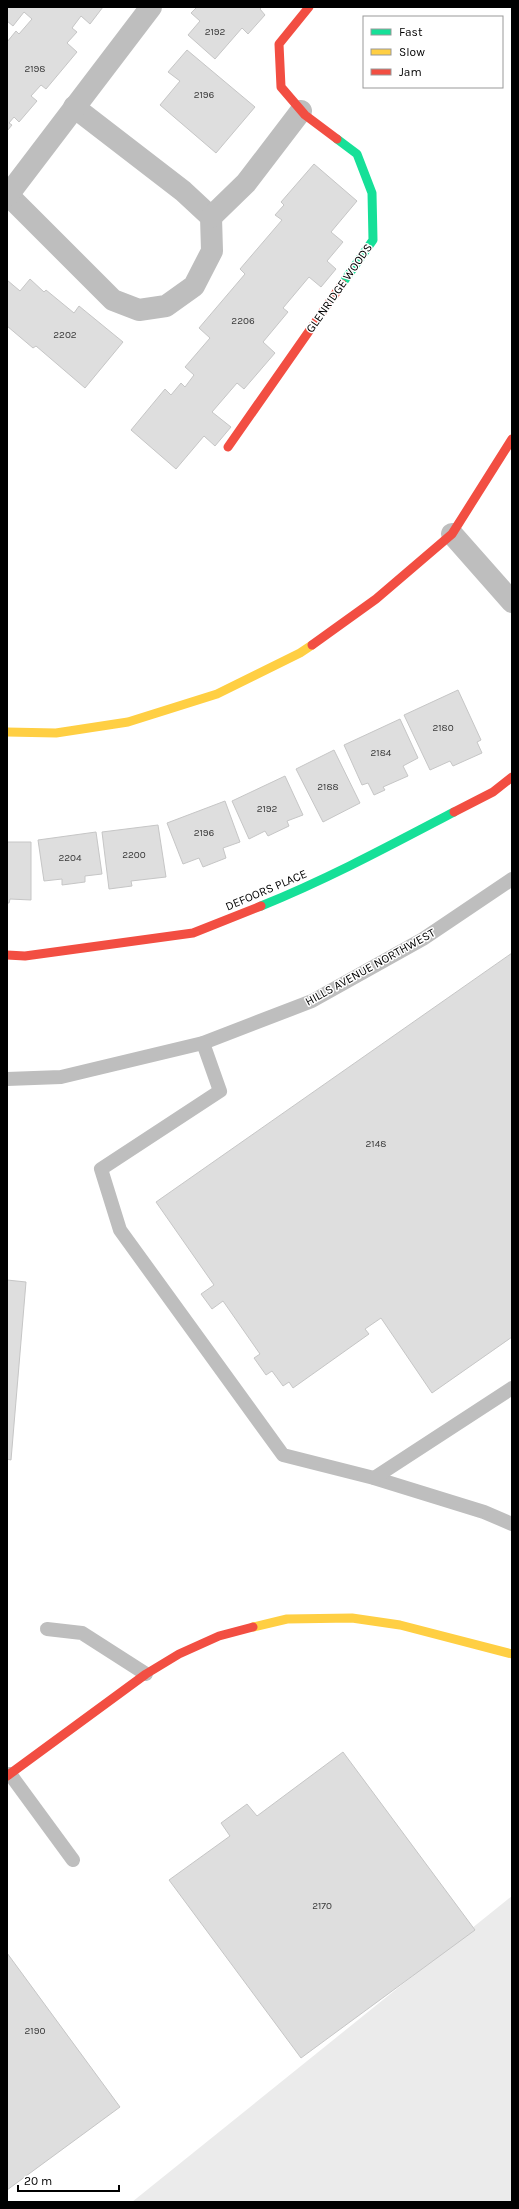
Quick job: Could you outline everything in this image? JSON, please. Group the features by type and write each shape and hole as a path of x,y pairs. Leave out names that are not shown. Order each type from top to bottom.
{"street":[{"path":"74,107 183,191 211,217 212,251 194,286 166,306 139,310 113,300 7,195 74,107 151,7"},
{"name":"GLENRIDGE WOODS","path":"228,447 373,240 372,193 357,154 302,111 282,87 279,44 309,7"},
{"path":"211,217 246,183 302,111"},
{"path":"7,732 56,733 128,722 216,694 300,653 376,599 452,534 504,454 512,439"},
{"path":"452,534 512,602"},
{"name":"DEFOORS PLACE","path":"7,955 25,956 193,933 293,893 374,854 493,792 512,777"},
{"path":"8,1775 146,1674 179,1654 218,1636 287,1619 352,1618 393,1624 512,1654"}],"lane":[{"name":"HILLS AVENUE NORTHWEST","path":"7,1079 61,1077 203,1043 312,1001 423,939 512,879"},
{"path":"203,1043 220,1091 101,1169 120,1230 283,1455 374,1478 484,1512 512,1524"},
{"path":"374,1478 512,1388"},
{"path":"48,1629 82,1632 146,1674"},
{"path":"8,1775 73,1860"}],"shaded area":[{"path":"512,1896 512,2202 132,2202"}],"building":[{"path":"7,7 103,7 90,24 81,16 72,28 77,32 67,43 77,52 46,89 41,85 31,96 37,101 19,122 14,117 9,123 12,125 7,131 7,42 16,31 19,34 32,19 24,12 13,26 7,21"},
{"path":"197,7 262,7 260,9 265,15 248,34 242,28 215,59 188,35 200,21 191,13"},
{"path":"187,50 255,107 216,153 160,105 180,81 168,72"},
{"path":"314,164 357,201 331,232 343,242 327,261 336,269 321,287 309,277 283,308 288,312 263,342 275,353 244,389 237,383 212,412 231,427 215,446 204,436 176,469 131,430 165,389 171,395 181,383 185,387 194,375 185,367 210,338 199,328 245,274 240,269 282,220 275,215 284,205 281,202"},
{"path":"30,279 44,292 46,290 74,313 79,306 123,342 85,388 36,346 33,348 7,326 7,280 20,291"},
{"path":"458,690 481,740 477,742 482,753 453,766 450,761 430,770 404,715"},
{"path":"400,719 418,758 403,766 408,776 383,787 385,790 374,795 368,783 362,785 344,745"},
{"path":"334,750 360,803 323,822 296,769"},
{"path":"285,776 303,815 287,821 289,826 268,836 265,831 249,839 232,801"},
{"path":"225,801 240,842 223,848 226,858 203,867 199,858 183,864 167,823"},
{"path":"158,825 166,877 131,881 132,886 109,889 102,832"},
{"path":"96,832 102,874 85,876 85,882 62,885 62,879 44,881 38,840"},
{"path":"7,842 31,842 31,900 10,899 9,903 7,903"},
{"path":"512,953 512,1337 432,1393 381,1318 365,1329 369,1334 293,1388 289,1382 283,1386 272,1371 266,1375 254,1358 260,1354 223,1301 212,1309 201,1294 214,1285 156,1202"},
{"path":"7,1280 26,1282 11,1460 7,1459"},
{"path":"343,1752 475,1930 301,2058 169,1880 230,1836 221,1823 247,1804 257,1816"},
{"path":"7,1953 120,2107 7,2190"}],"traffic: fast":[{"path":"337,139 357,154 372,193 373,240 342,284"},
{"path":"261,906 335,873 454,812"}],"traffic: slow":[{"path":"7,732 56,733 128,722 217,694 300,653 312,645"},
{"path":"253,1627 287,1619 352,1618 400,1625 512,1654"}],"traffic: jam":[{"path":"309,7 279,44 281,87 305,115 337,139"},
{"path":"228,447 342,284"},
{"path":"312,645 376,599 452,534 512,439"},
{"path":"454,812 493,792 512,777"},
{"path":"7,955 25,956 193,933 261,906"},
{"path":"7,1776 146,1674 179,1654 219,1636 253,1627"}]}
